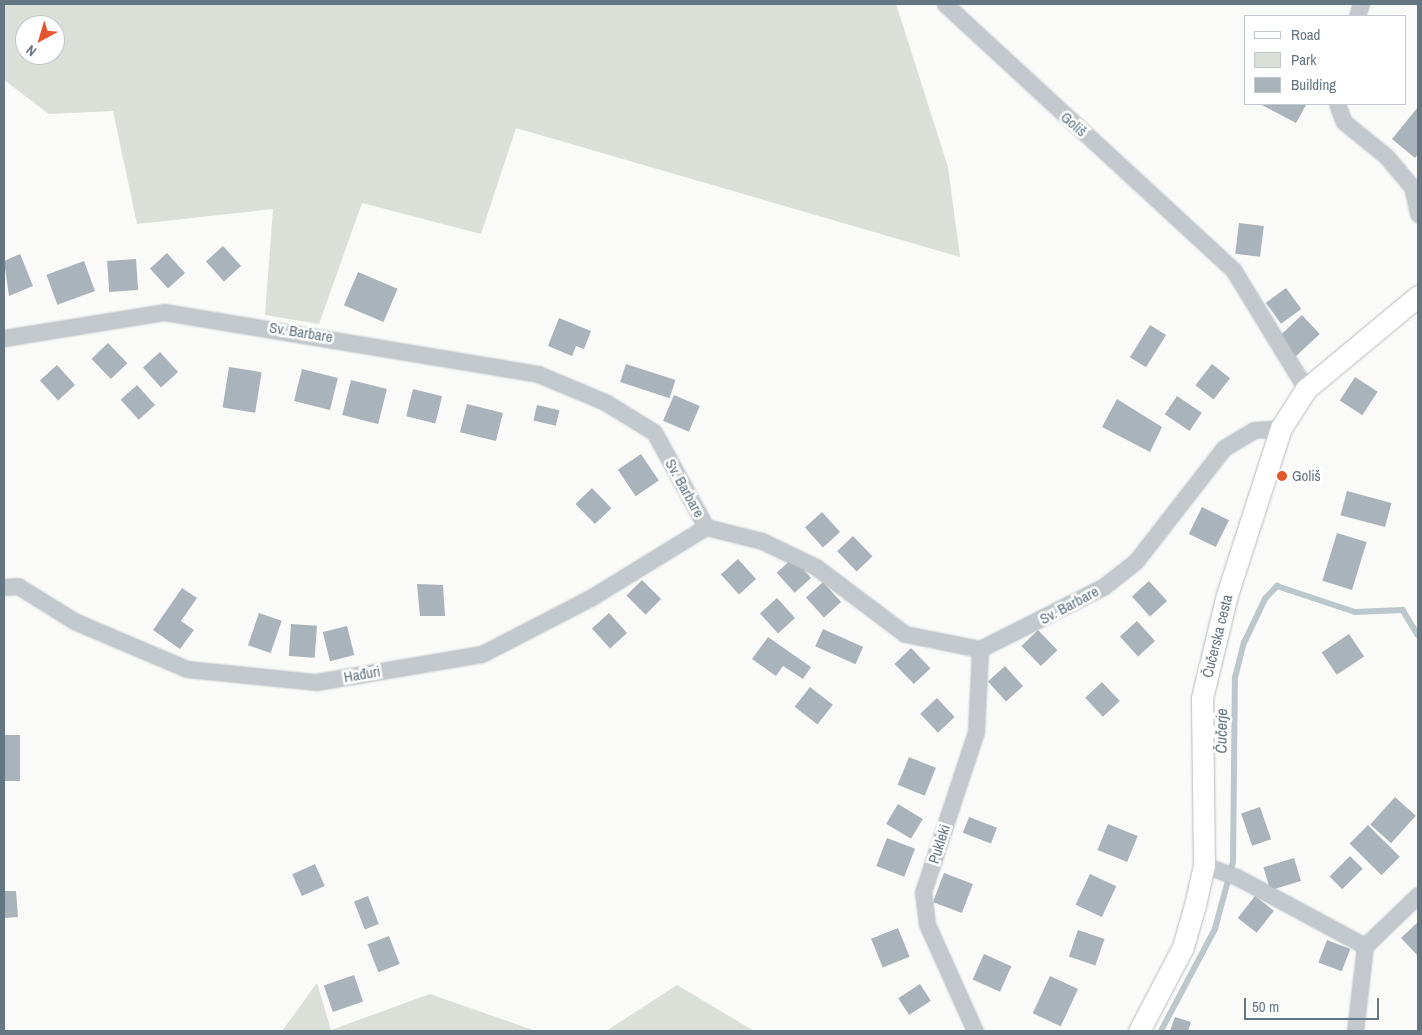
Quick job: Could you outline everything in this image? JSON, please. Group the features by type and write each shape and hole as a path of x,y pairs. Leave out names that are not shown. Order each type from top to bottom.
{"street":[{"name":"Goliš","path":"946,4 1234,271 1306,389"},
{"path":"1337,105 1344,122 1386,156 1412,187 1418,214"},
{"name":"Čučerska cesta","path":"1139,1031 1182,947 1211,868 1202,698 1227,596 1281,428 1306,389 1418,296"},
{"name":"Sv. Barbare","path":"4,338 164,312 538,374 605,402 654,432 706,527 762,541 816,566 905,634 980,649 1103,587 1136,560 1224,448 1254,430 1281,428"},
{"name":"Hađuri","path":"4,587 18,586 74,621 187,669 316,682 482,654 592,597 706,527"},
{"name":"Pukleki","path":"975,1031 927,924 923,892 976,732 980,649"},
{"path":"1211,868 1237,877 1365,946"},
{"path":"1355,1031 1365,946 1418,895"}],"green space":[{"path":"4,4 896,4 948,167 960,257 516,128 481,234 362,203 319,324 265,315 273,209 137,224 113,111 49,114 4,80"},
{"path":"317,983 331,1030 430,994 536,1031 282,1031"},
{"path":"677,985 754,1031 606,1031"}],"building":[{"path":"1262,105 1306,105 1296,123"},
{"path":"1418,107 1418,154 1415,158 1392,139"},
{"path":"1239,223 1264,226 1260,257 1235,254"},
{"path":"223,246 241,266 224,281 206,261"},
{"path":"167,253 185,273 168,288 150,268"},
{"path":"20,254 33,286 9,296 4,261"},
{"path":"136,259 138,290 109,292 107,261"},
{"path":"84,261 95,291 57,305 46,275"},
{"path":"358,272 398,289 384,322 344,305"},
{"path":"1286,288 1301,309 1281,324 1266,303"},
{"path":"1302,315 1320,334 1296,357 1278,338"},
{"path":"559,318 591,331 584,349 576,346 572,356 548,346"},
{"path":"1150,325 1166,335 1146,367 1130,357"},
{"path":"108,343 127,363 111,379 91,359"},
{"path":"160,352 178,372 161,387 143,367"},
{"path":"626,364 675,380 670,398 620,382"},
{"path":"1212,364 1230,378 1214,399 1195,385"},
{"path":"57,365 75,385 58,400 40,380"},
{"path":"229,367 262,372 255,413 223,407"},
{"path":"302,369 338,378 330,410 294,401"},
{"path":"1355,377 1378,392 1362,415 1340,400"},
{"path":"351,380 387,389 378,424 342,415"},
{"path":"137,385 155,405 139,420 121,400"},
{"path":"413,389 442,396 435,423 406,416"},
{"path":"674,395 700,406 689,432 663,421"},
{"path":"1177,396 1202,413 1190,431 1165,414"},
{"path":"1117,399 1162,427 1150,452 1102,427"},
{"path":"467,404 503,413 496,441 460,432"},
{"path":"537,405 559,410 556,426 533,421"},
{"path":"641,454 659,481 636,496 618,470"},
{"path":"592,488 611,508 595,524 575,504"},
{"path":"1347,491 1391,503 1385,527 1341,515"},
{"path":"1202,507 1229,520 1216,547 1189,534"},
{"path":"822,512 840,532 823,547 805,527"},
{"path":"1337,533 1367,542 1352,590 1322,581"},
{"path":"853,536 872,556 857,571 837,551"},
{"path":"793,558 811,578 795,593 777,573"},
{"path":"738,559 756,579 739,594 721,574"},
{"path":"642,580 661,599 646,615 626,596"},
{"path":"1149,581 1167,601 1150,616 1132,596"},
{"path":"823,582 841,602 824,617 806,597"},
{"path":"417,584 443,585 445,616 420,616"},
{"path":"182,588 197,598 181,621 194,630 180,649 153,630"},
{"path":"777,598 795,618 778,633 760,613"},
{"path":"259,613 282,621 271,653 248,645"},
{"path":"609,613 627,633 610,648 592,628"},
{"path":"1137,621 1155,641 1138,656 1120,636"},
{"path":"291,624 317,626 315,658 289,656"},
{"path":"347,626 354,655 330,661 323,632"},
{"path":"823,629 863,647 855,664 815,646"},
{"path":"1038,630 1057,650 1041,666 1021,646"},
{"path":"1349,634 1364,656 1337,675 1322,652"},
{"path":"768,637 811,667 803,679 783,666 776,676 752,659"},
{"path":"911,648 930,668 914,684 894,664"},
{"path":"1005,666 1023,686 1006,701 988,681"},
{"path":"1102,682 1120,701 1103,717 1085,698"},
{"path":"810,687 833,705 817,725 795,707"},
{"path":"937,698 955,717 938,733 920,714"},
{"path":"4,735 20,735 20,781 4,781"},
{"path":"909,757 936,768 925,796 898,785"},
{"path":"1395,797 1416,816 1391,843 1370,824"},
{"path":"898,804 923,819 911,839 886,824"},
{"path":"1260,807 1271,839 1252,846 1241,814"},
{"path":"969,817 997,828 991,844 963,833"},
{"path":"1108,824 1138,836 1127,862 1098,850"},
{"path":"1368,825 1400,857 1381,875 1350,843"},
{"path":"887,838 915,849 904,877 876,866"},
{"path":"1350,856 1363,869 1342,889 1329,877"},
{"path":"1294,858 1301,881 1270,890 1263,867"},
{"path":"315,864 325,886 302,896 292,874"},
{"path":"944,873 973,884 962,913 933,902"},
{"path":"1090,874 1116,886 1102,917 1076,905"},
{"path":"4,891 16,891 18,917 4,918"},
{"path":"368,896 379,924 365,929 354,901"},
{"path":"1255,896 1274,911 1257,933 1238,918"},
{"path":"1418,922 1418,956 1401,938"},
{"path":"898,928 910,957 883,968 871,939"},
{"path":"1078,930 1104,939 1095,966 1069,956"},
{"path":"389,936 400,964 378,972 368,944"},
{"path":"1327,940 1350,949 1342,971 1318,962"},
{"path":"984,954 1011,966 1000,992 973,980"},
{"path":"354,975 363,1001 333,1012 324,985"},
{"path":"1050,976 1078,989 1061,1026 1033,1013"},
{"path":"920,984 931,1001 909,1015 898,998"},
{"path":"1175,1017 1191,1022 1188,1031 1170,1031"}],"waterway":[{"name":"Čučerje","path":"1161,1031 1215,929 1233,862 1235,678 1244,643 1265,599 1277,586 1355,612 1403,610 1418,635"}],"place":[{"name":"Goliš","path":"1282,476"}]}
